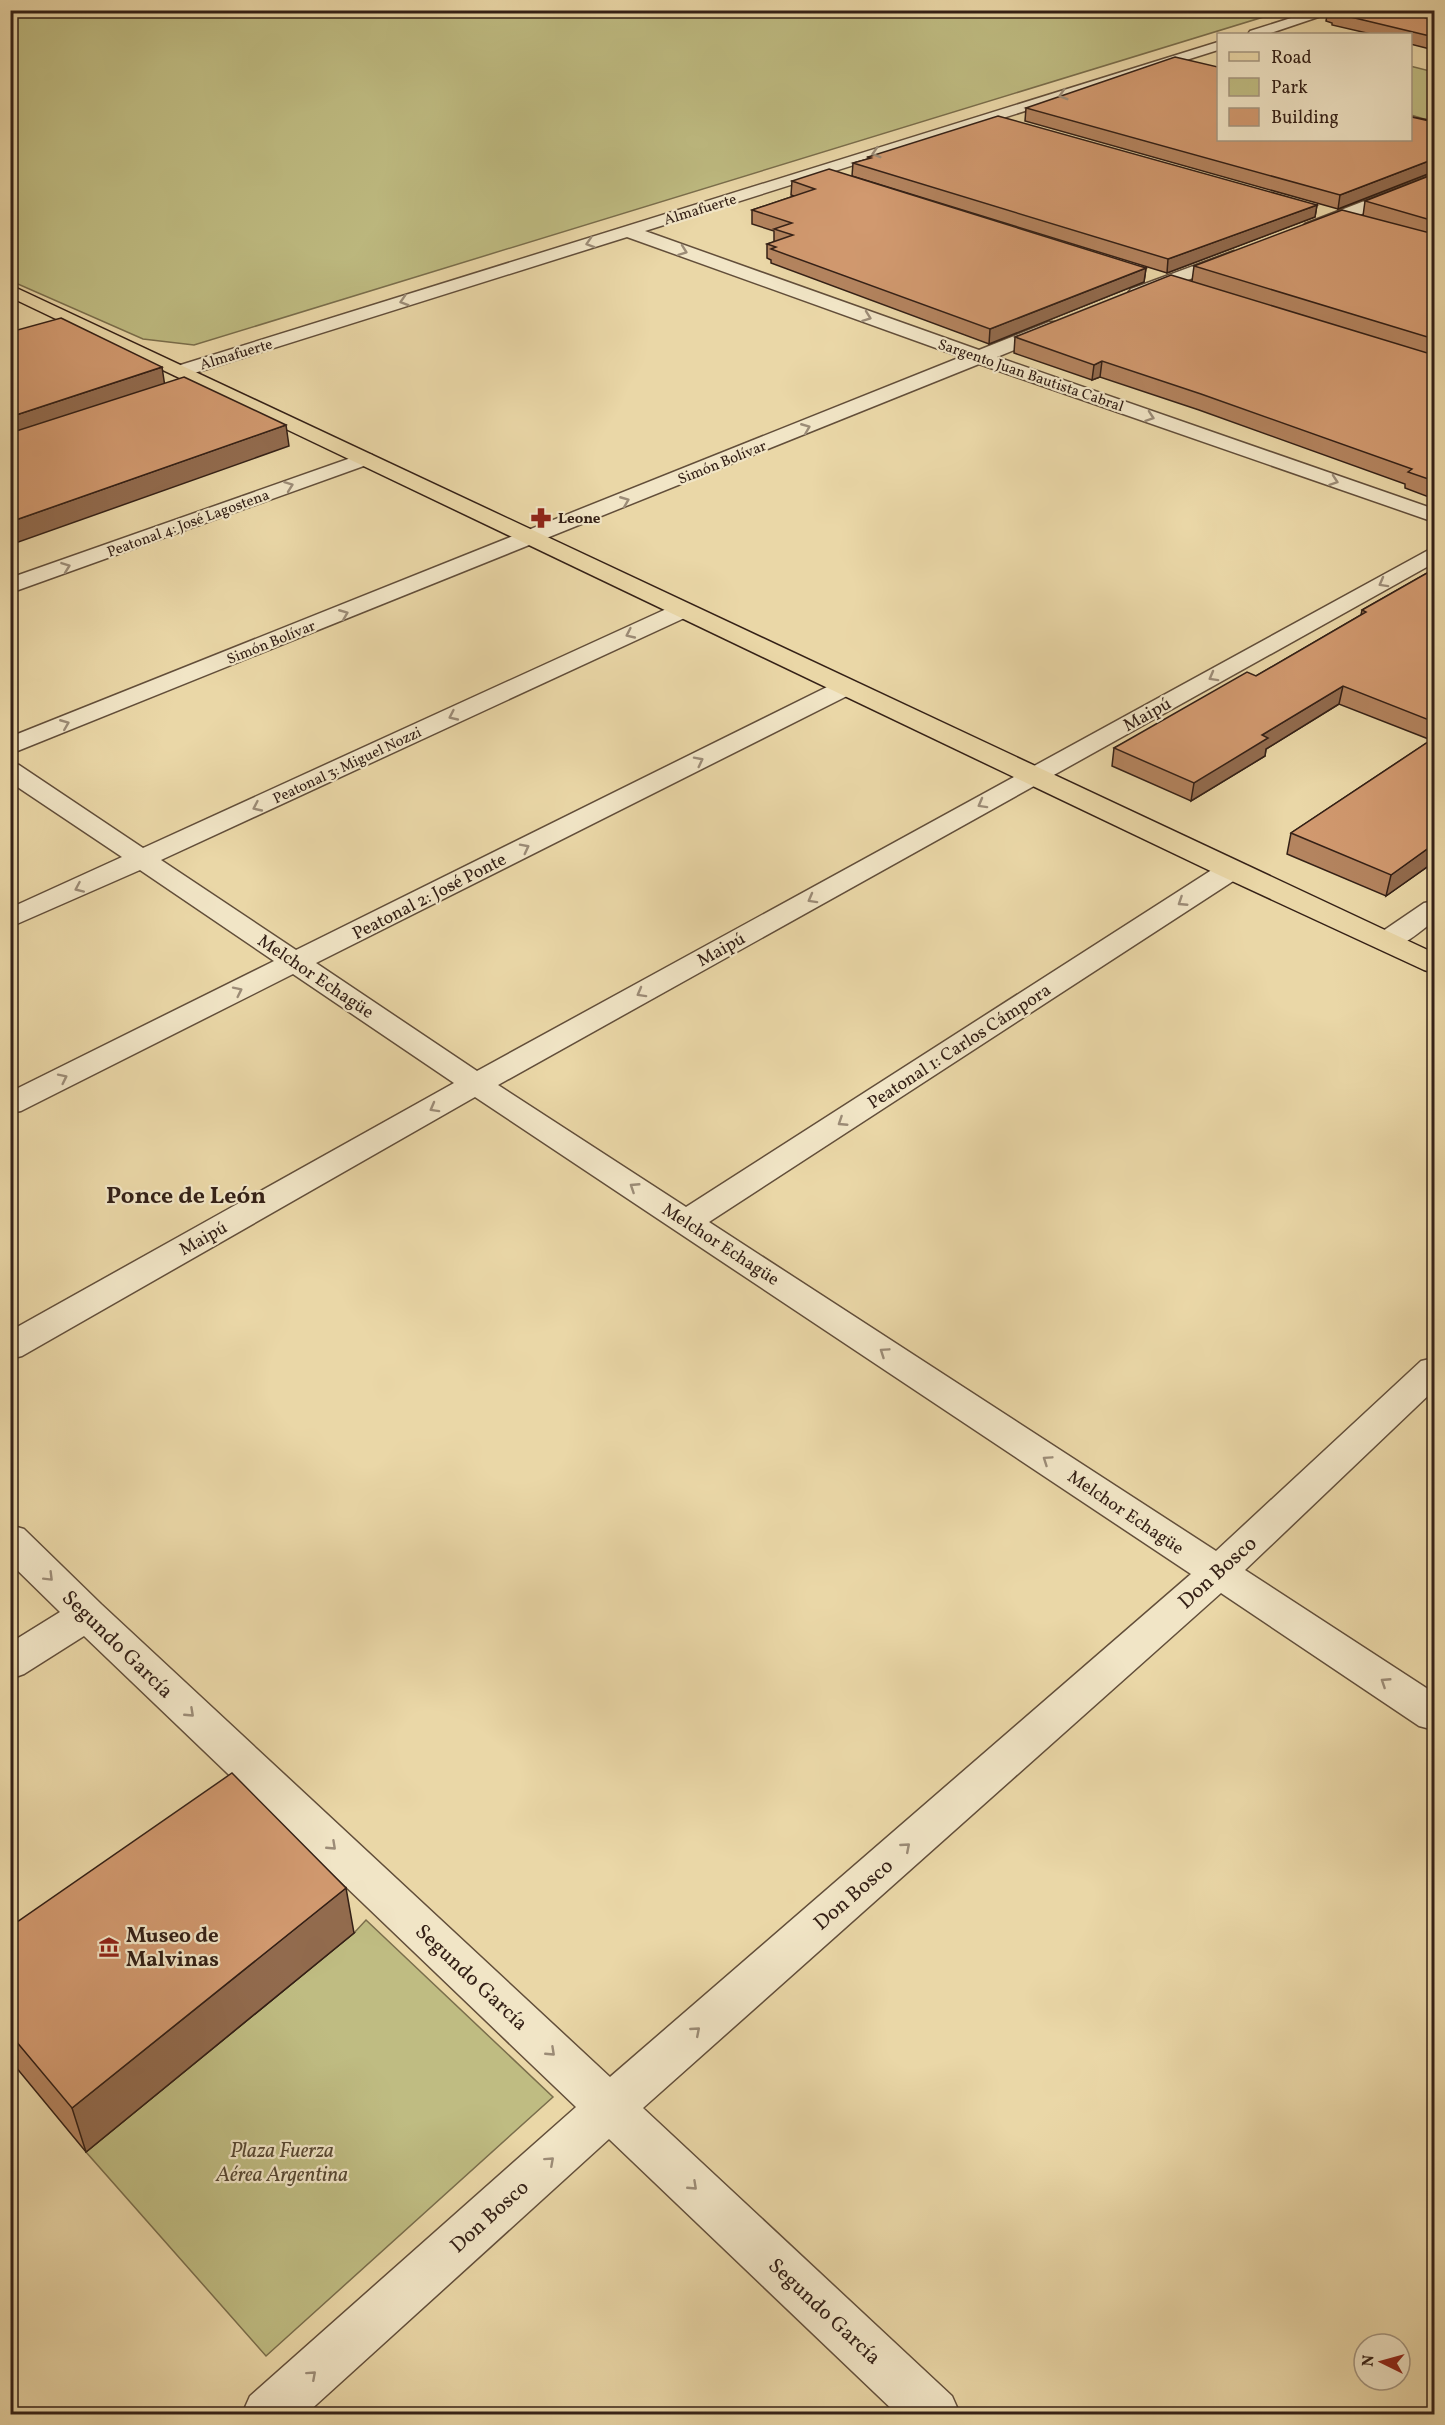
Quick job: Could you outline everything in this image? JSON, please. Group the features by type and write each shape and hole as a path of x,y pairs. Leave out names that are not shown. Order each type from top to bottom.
{"main road":[{"path":"10,290 76,322 181,381 204,383 1434,964"}],"street":[{"path":"1258,33 1332,10"},
{"name":"Almafuerte","path":"181,381 628,231 1217,46"},
{"path":"1170,61 1199,69"},
{"path":"989,118 1023,128"},
{"path":"818,172 851,182"},
{"path":"1298,233 1434,179"},
{"path":"1319,210 1362,222"},
{"name":"Sargento Juan Bautista Cabral","path":"628,231 1434,516"},
{"path":"1123,299 1254,249"},
{"path":"1144,274 1200,292"},
{"name":"Simón Bolívar","path":"10,746 532,539 1079,317"},
{"path":"54,328 76,322"},
{"name":"Peatonal 4: José Lagostena","path":"10,586 365,459"},
{"name":"Maipú","path":"10,1347 476,1084 1434,554"},
{"name":"Peatonal 3: Miguel Nozzi","path":"10,919 143,860 683,610"},
{"name":"Peatonal 2: José Ponte","path":"10,1104 846,687"},
{"name":"Melchor Echagüe","path":"10,770 476,1084 1434,1714"},
{"name":"Peatonal 1: Carlos Cámpora","path":"687,1221 1231,870"},
{"path":"1388,941 1434,909"},
{"name":"Don Bosco","path":"268,2415 610,2107 1218,1573 1434,1370"},
{"name":"Segundo García","path":"10,1539 87,1615 934,2415"},
{"path":"10,1663 87,1615"}],"green space":[{"path":"11,10 1283,11 194,345 143,339 11,281"},
{"path":"1412,66 1434,72 1434,122 1412,115"},
{"name":"Plaza Fuerza Aérea Argentina","path":"366,1920 553,2097 266,2356 86,2152 354,1933"}],"building":[{"path":"1334,10 1398,10 1434,20 1434,37 1334,13 1338,12"},
{"path":"1175,57 1217,67 1217,141 1412,141 1412,117 1434,122 1434,159 1340,195 1026,108"},
{"path":"998,116 1317,205 1168,259 853,163"},
{"path":"829,169 1146,268 990,329 771,249 776,247 767,244 793,235 774,229 792,223 752,210 815,189 792,181"},
{"path":"1434,174 1434,221 1365,201"},
{"path":"1342,210 1434,234 1434,339 1194,266"},
{"path":"1171,275 1434,355 1434,481 1408,472 1412,469 1201,394 1102,361 1094,365 1015,337"},
{"path":"61,318 162,367 10,417 10,332"},
{"path":"184,377 286,425 10,522 10,433"},
{"path":"1434,569 1434,722 1343,686 1262,735 1268,738 1194,783 1114,748 1247,672 1256,676 1366,612 1362,610"},
{"path":"1434,738 1434,844 1391,875 1291,833"},
{"path":"232,1773 346,1888 72,2108 10,2034 10,1927"}],"place":[{"name":"Leone","path":"541,518"},
{"name":"Museo de Malvinas","path":"109,1947"}],"district":[{"name":"Ponce de León","path":"186,1195"}]}
